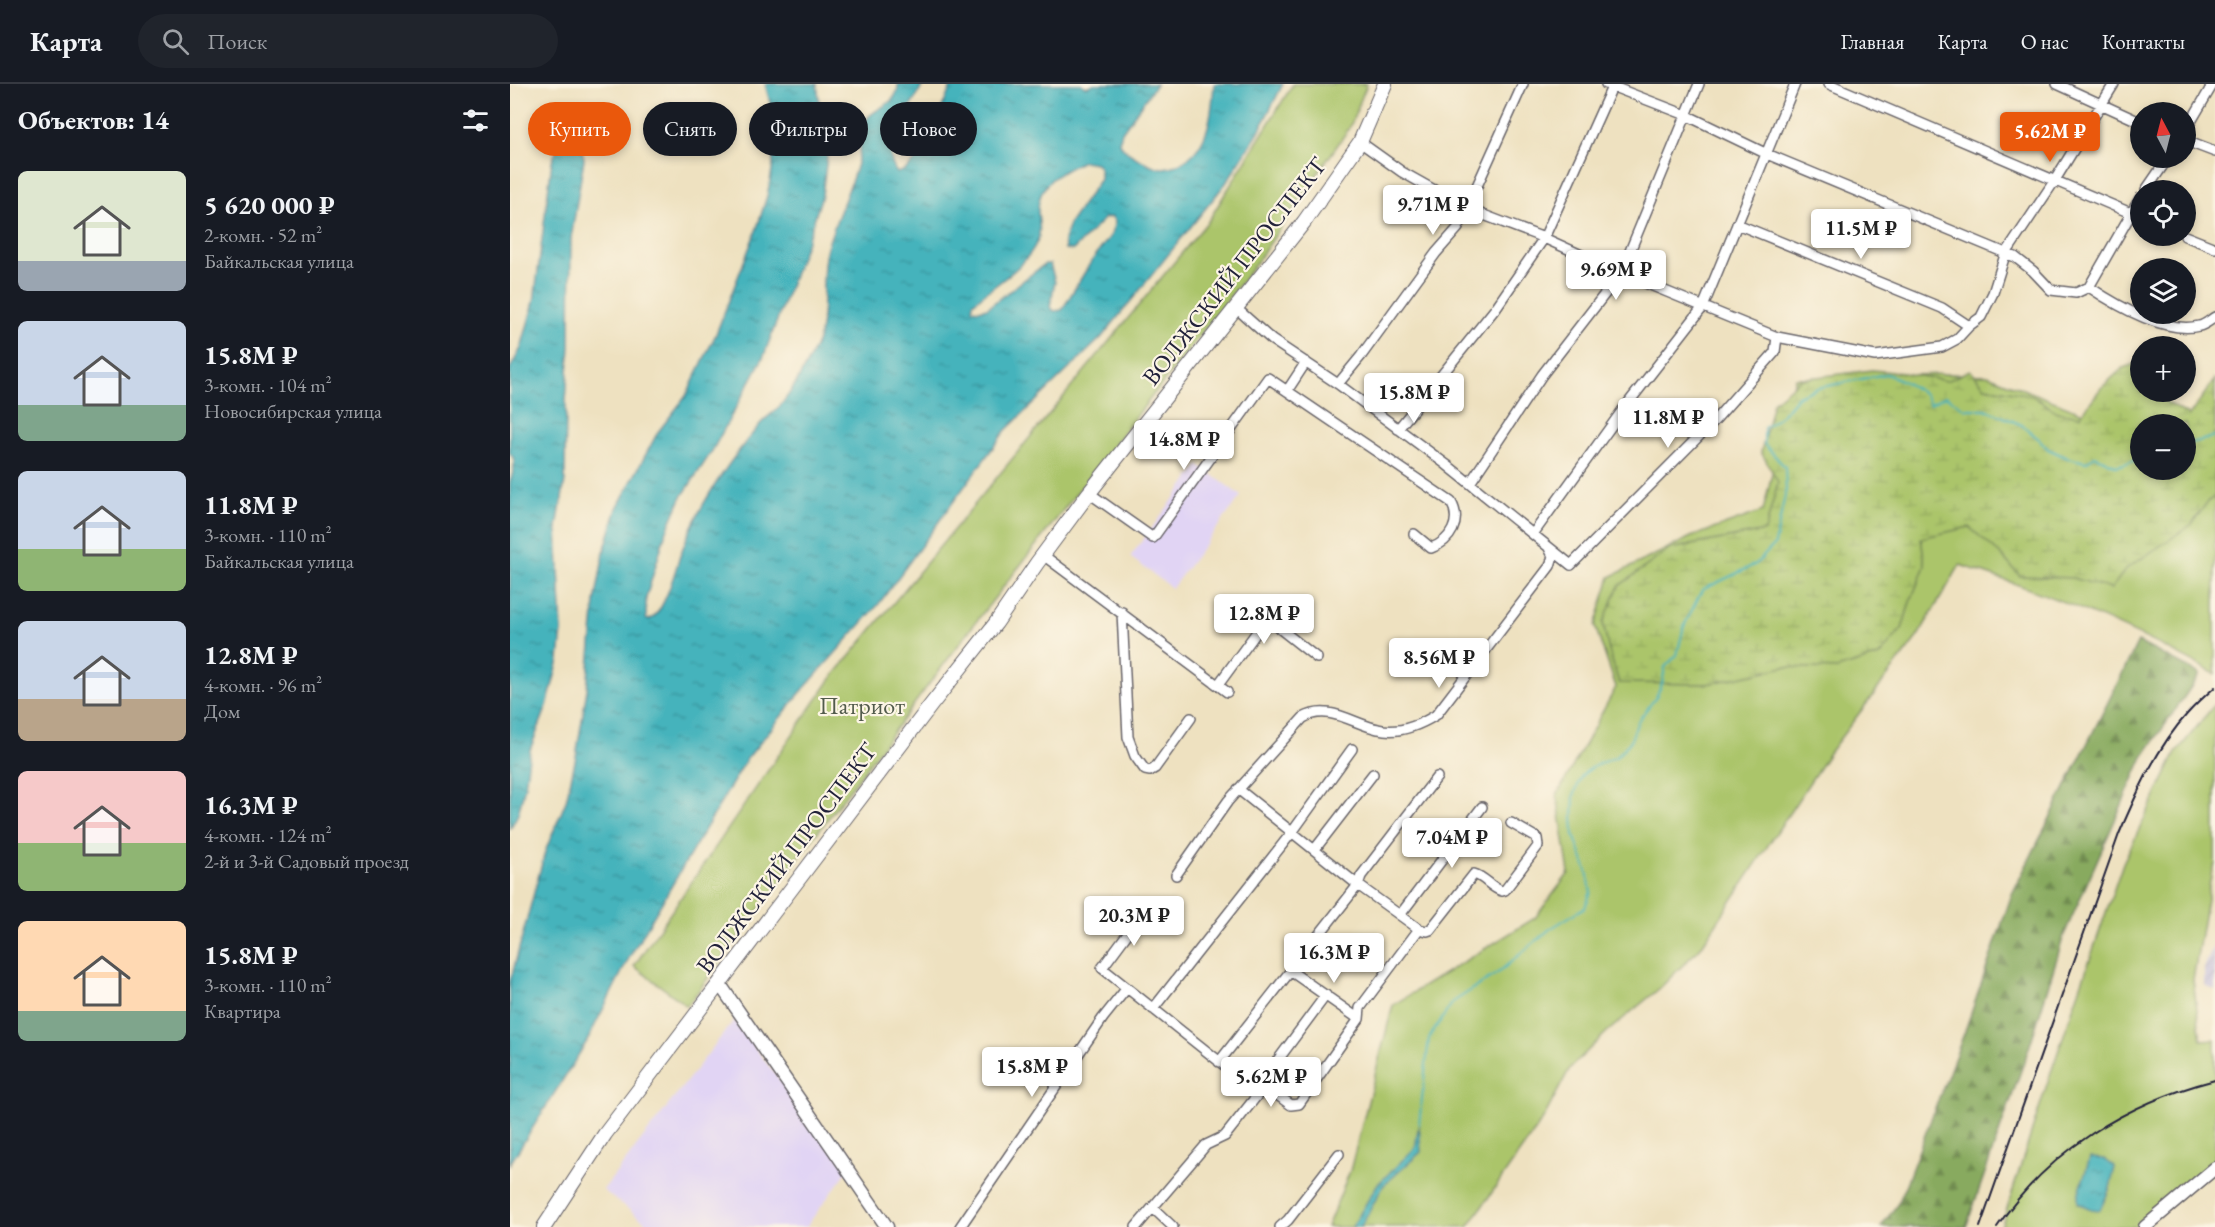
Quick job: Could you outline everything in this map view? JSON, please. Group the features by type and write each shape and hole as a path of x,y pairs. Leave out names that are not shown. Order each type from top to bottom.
{"main road":[{"name":"ВОЛЖСКИЙ ПРОСПЕКТ","path":"544,1227 604,1134 996,623 1089,493 1304,222 1360,142 1385,84"}],"street":[{"path":"1338,384 1436,253 1458,228 1523,84"},
{"path":"1470,483 1542,375 1621,273 1699,84"},
{"path":"1533,534 1622,411 1703,307 1795,84"},
{"path":"1829,84 2130,213"},
{"path":"2057,84 2130,117"},
{"path":"1360,142 1402,172 1468,209 1544,237 1621,273 1777,336 1875,356 1942,347 1957,339 1981,317 1993,293 2005,255 2055,180 2114,84"},
{"path":"2196,113 2213,84"},
{"path":"1398,429 1495,309 1544,237 1609,85 1686,115 1767,154 2005,255 2015,257 2033,271 2051,290 2076,293 2089,287 2130,215"},
{"path":"2196,145 2215,152"},
{"path":"1737,224 1942,308 1969,326"},
{"path":"2196,240 2215,248"},
{"path":"2089,287 2119,307 2182,327 2201,326 2215,316"},
{"path":"1236,308 1272,340 1338,384 1470,483 1570,565 1715,420 1775,352 1777,336"},
{"path":"1287,391 1306,362"},
{"path":"1089,493 1153,538 1268,378 1451,502 1456,510 1457,519 1452,532 1440,545 1431,548 1414,534"},
{"path":"1176,875 1238,789 1295,725 1310,714 1338,714 1381,730 1417,726 1436,715 1550,566 1553,556 1548,546"},
{"path":"1043,555 1227,692"},
{"path":"1122,612 1128,737 1135,756 1145,770 1150,771 1155,768 1191,718"},
{"path":"1218,685 1259,629 1266,624 1274,624 1317,658"},
{"path":"1153,1009 1293,831 1352,749"},
{"path":"1315,849 1373,774"},
{"path":"1220,1062 1292,972 1358,885 1361,876 1437,777"},
{"path":"1238,789 1358,885 1419,929 1426,931 1430,930 1474,874 1479,875 1497,890 1505,890 1538,846 1537,838 1511,823"},
{"path":"1400,915 1482,807"},
{"path":"1136,1227 1206,1145 1225,1136 1259,1093 1102,968 1148,906"},
{"path":"1326,995 1263,1080 1265,1086 1291,1105 1299,1104 1359,1019 1360,1008 1419,929"},
{"path":"1292,972 1359,1019"},
{"path":"719,983 887,1227"},
{"path":"960,1227 1101,1021 1127,988"},
{"path":"1280,1227 1288,1220 1339,1154"},
{"path":"2145,1227 2215,1168"},
{"path":"1153,1208 1173,1227"}],"shaded area":[{"path":"1199,465 1241,496 1172,588 1130,557"},
{"path":"2215,942 2215,990 2204,985 2204,968"},
{"path":"734,1020 848,1170 806,1227 652,1227 603,1190"}],"green space":[{"name":"Патриот","path":"1293,84 1367,84 1350,127 1257,262 972,627 687,1006 634,966 830,680 1209,220"},
{"path":"2130,366 2130,402 2166,402 2186,414 2130,414 2130,480 2196,480 2196,414 2190,414 2215,379 2215,497 2208,501 2191,525 2126,569 2111,589 2073,578 2020,576 1998,552 1969,527 1921,538 1925,566 1902,629 1879,656 1837,669 1784,667 1707,684 1619,683 1603,623 1619,586 1670,549 1765,531 1778,482 1761,452 1773,402 1801,379 1872,370 1947,381 1970,370 1985,387 2031,395 2057,412 2080,416 2101,388 2123,368"},
{"path":"1988,375 2083,413 2130,396 2130,402 2166,402 2186,414 2130,414 2130,480 2196,480 2196,414 2190,414 2215,380 2215,674 2154,642 2090,613 1960,565 1918,636 1829,753 1701,947 1660,988 1607,1032 1570,1068 1543,1119 1468,1227 1327,1227 1350,1171 1393,1005 1535,918 1569,873 1557,795 1616,687 1595,626 1610,577 1691,537 1763,511 1795,378"},
{"path":"2138,642 2200,674 2143,757 2064,935 2031,1042 1966,1227 1881,1227 1899,1202 1965,1031 2012,894"},
{"path":"2215,704 2215,864 2212,870 2193,980 2201,1040 2215,1039 2215,1163 2143,1227 2001,1227 2048,1081 2123,863 2176,753"}],"water":[{"path":"765,84 817,84 819,102 770,102"},
{"path":"898,84 923,84 913,102 890,102 897,92"},
{"path":"952,84 1081,84 1086,87 1094,84 1156,84 1122,132 1119,142 1132,155 1162,168 1187,159 1202,142 1210,119 1214,84 1283,84 1258,133 1226,183 1101,338 1005,431 878,605 801,692 746,760 629,958 586,1043 510,1164 510,982 545,852 566,801 576,757 587,689 595,602 604,552 617,508 658,432 686,396 716,334 757,228 773,166 773,156 827,156 822,195 763,358 712,451 681,498 665,535 646,598 646,619 649,620 664,601 686,539 703,505 734,457 759,425 785,399 815,347 822,324 824,260 858,156 868,156 868,118 871,115 880,109 880,156 892,156 897,173 905,170 918,156 977,156 977,102 944,102","holes":["1083,161 1096,163 1100,169 1100,179 1069,224 1064,240 1065,249 1073,250 1105,218 1112,217 1115,222 1111,235 1091,262 1062,310 1054,311 1050,306 1055,282 1050,264 1045,264 987,308 972,309 973,303 1008,276 1031,252 1039,234 1039,199 1047,184 1059,174"]},
{"path":"554,156 583,156 584,159 571,239 565,481 557,527 562,631 559,660 547,706 530,750 518,814 510,829 510,484 514,460 510,454 510,369 521,348 534,302"},
{"path":"1419,1124 1421,1152 1383,1186 1361,1227 1352,1227 1377,1185 1415,1148"},
{"path":"2090,1158 2104,1159 2115,1167 2110,1188 2100,1210 2078,1203 2078,1195"}],"waterway":[{"path":"1419,1124 1429,1038 1453,1002 1499,972 1550,929 1585,907 1591,892 1587,871 1574,835 1573,816 1574,795 1582,775 1594,766 1616,757 1630,742 1638,721 1656,697 1662,684 1665,667 1677,655 1684,626 1702,590 1756,564 1775,544 1786,490 1785,467 1764,444 1764,428 1782,415 1798,396 1817,388 1886,374 1925,394 1930,404 1946,396 1965,409 1985,409 2022,425 2048,449 2068,458 2086,462 2095,456 2117,466 2130,462"},
{"path":"2196,442 2215,437"}],"railway":[{"path":"1980,1227 2119,834 2149,770 2167,740 2188,713 2215,687"},
{"path":"1997,1227 2041,1175 2092,1133 2151,1102 2215,1080"}]}
